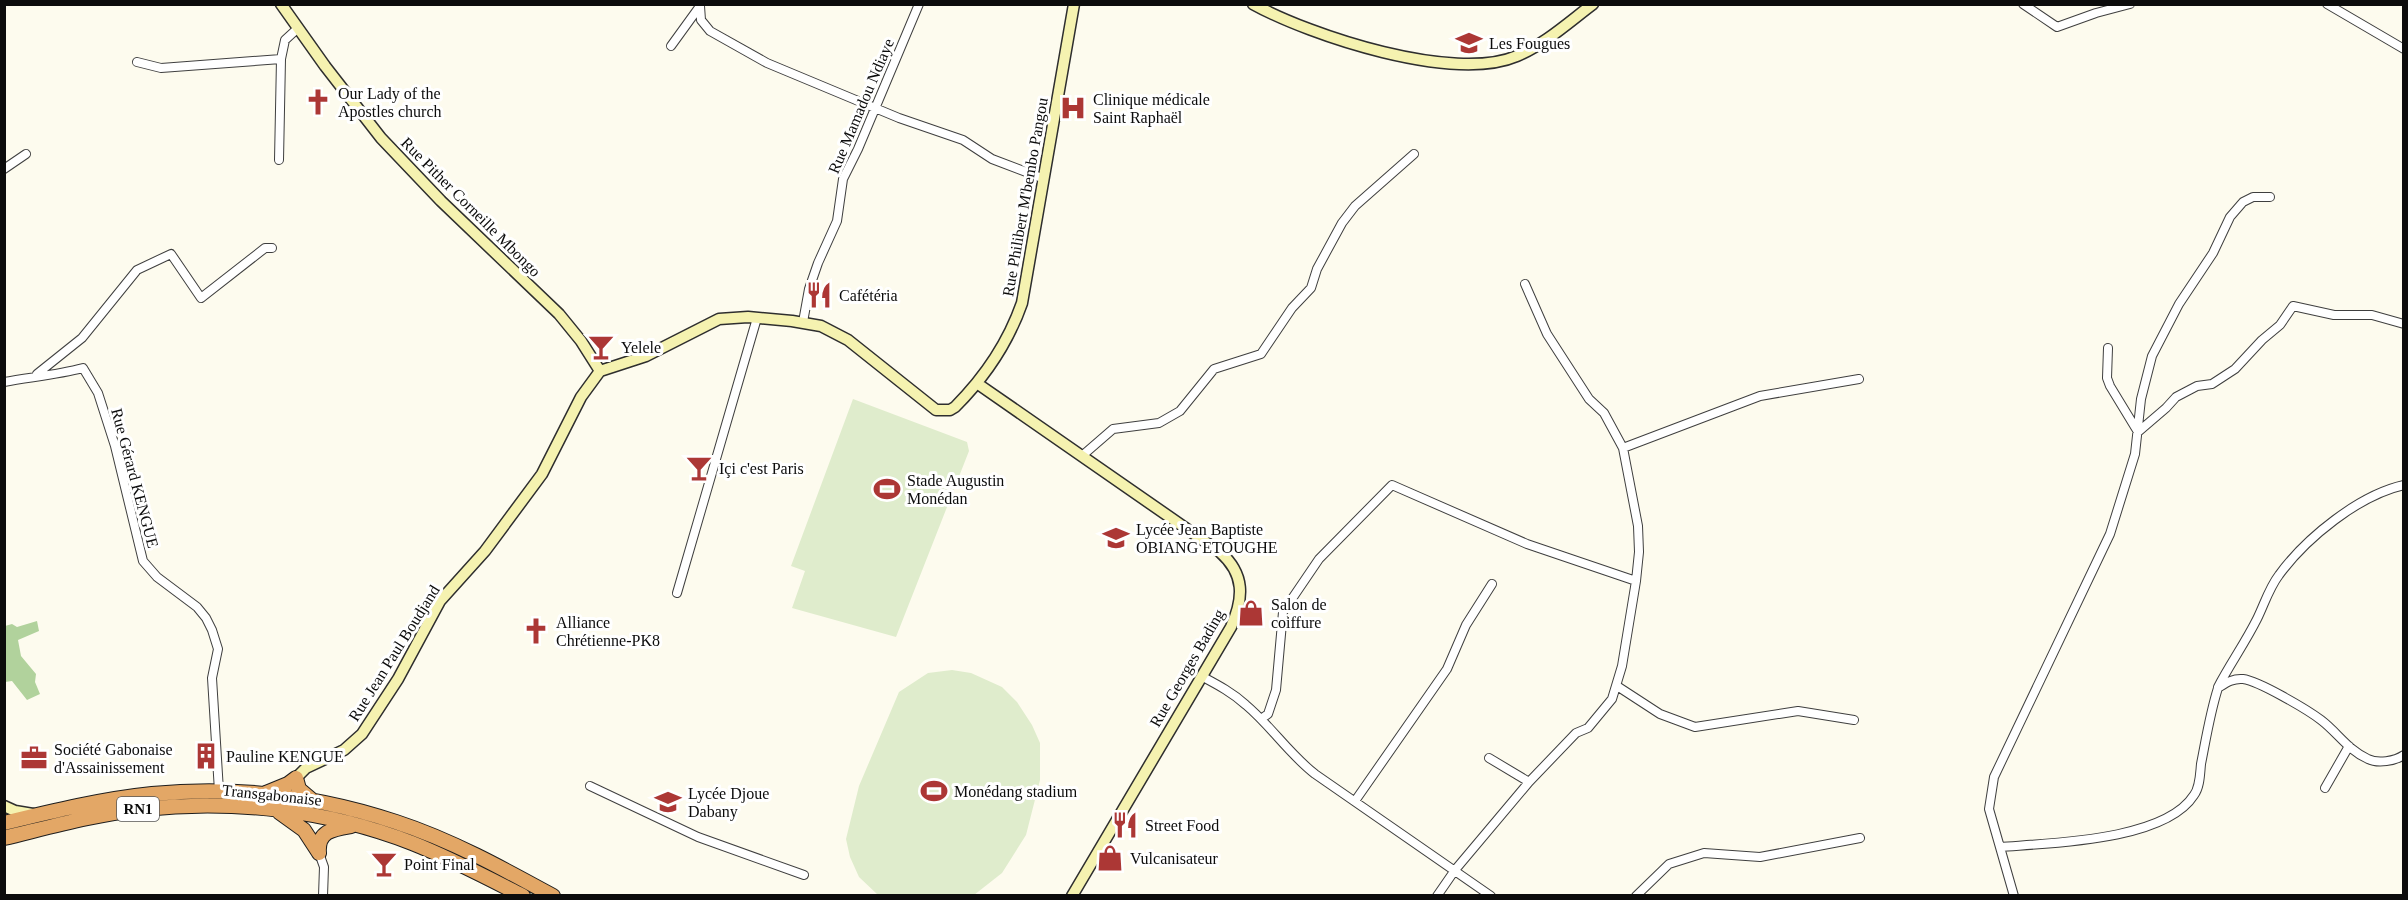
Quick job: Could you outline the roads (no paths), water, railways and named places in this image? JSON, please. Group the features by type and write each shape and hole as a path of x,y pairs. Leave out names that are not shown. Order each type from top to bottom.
{"highway":[{"path":"264,794 296,778 299,789 314,801"},
{"name":"Transgabonaise","path":"4,823 147,794 219,791 264,794"},
{"name":"RN1","path":"264,794 314,801"},
{"name":"Transgabonaise","path":"314,801 380,817 429,834 553,896"},
{"name":"Transgabonaise","path":"4,838 84,819 143,809 225,805 274,809 357,825 412,843 523,896"},
{"path":"274,809 304,830 319,853"},
{"path":"319,853 321,838 327,831 357,825"}],"street":[{"name":"Rue Pither Corneille Mbongo","path":"281,4 297,29 381,138 441,201 559,314 581,341 600,371"},
{"name":"Rue Mamadou Ndiaye","path":"803,322 809,289 837,221 843,179 920,4"},
{"name":"Rue Philibert M'bembo Pangou","path":"978,384 999,352 1022,303 1074,4"},
{"path":"1253,4 1287,22 1382,51 1420,59 1474,63 1497,62 1516,56 1534,47 1593,4"},
{"path":"2023,4 2057,27 2130,4"},
{"path":"2327,4 2403,49"},
{"path":"700,5 701,20 710,31 767,63 874,108 963,140 992,159 1042,178"},
{"path":"671,46 700,5"},
{"path":"279,160 281,59 285,40 297,29"},
{"path":"137,62 161,68 281,59"},
{"path":"4,169 26,154"},
{"path":"1083,455 1113,429 1159,423 1180,411 1214,369 1262,354 1292,308 1311,288 1317,269 1354,206 1414,154"},
{"path":"2014,896 1989,809 1994,777 2110,534 2135,454 2141,399 2152,356 2179,304 2213,253 2230,217 2244,202 2253,197 2271,197"},
{"path":"36,375 82,338 137,270 150,263 171,254 201,298 265,248 272,248"},
{"path":"1437,896 1455,870 1529,782 1576,733 1588,728 1612,699 1617,686 1636,581 1639,552 1638,526 1623,448 1604,413 1589,399 1547,334 1525,284"},
{"path":"2138,432 2176,397 2197,386 2212,384 2235,369 2262,340 2280,325 2293,306 2334,315 2372,315 2403,324"},
{"path":"600,371 646,356 719,319 757,318 803,322 829,329 848,339 936,410 950,410 955,407 978,384"},
{"path":"677,593 757,318"},
{"path":"2108,348 2107,370 2110,386 2138,432"},
{"name":"Rue Gérard KENGUE","path":"4,382 36,375 63,374 83,368 98,393 115,446 143,561 157,577 197,607 207,618 218,649 212,678 219,791"},
{"name":"Rue Jean Paul Boudjand","path":"296,778 306,768 344,750 362,734 398,679 440,600 485,551 542,474 581,397 600,371"},
{"path":"1623,448 1760,396 1859,379"},
{"name":"Rue Georges Bading","path":"978,384 1220,552 1236,570 1240,592 1238,611 1203,677 1072,896"},
{"path":"1261,719 1268,714 1276,690 1283,612 1319,559 1392,485 1527,544 1636,581"},
{"path":"2000,847 2060,842 2135,831 2157,824 2182,808 2194,795 2199,782 2207,733 2218,688 2257,620 2278,577 2311,541 2351,510 2369,498 2403,485"},
{"path":"1355,801 1447,669 1467,625 1492,584"},
{"path":"1203,677 1239,699 1307,767 1491,896"},
{"path":"2218,688 2230,680 2244,679 2283,696 2322,720 2349,746 2368,759 2391,760 2403,755"},
{"path":"1617,686 1660,714 1695,727 1798,711 1854,720"},
{"path":"2325,788 2349,746"},
{"path":"1489,758 1529,782"},
{"path":"590,786 698,837 804,875"},
{"path":"4,806 15,811 36,815"},
{"path":"1636,896 1669,864 1704,853 1760,857 1860,838"},
{"path":"319,853 324,867 322,896"}],"place":[{"name":"Les Fougues","path":"1469,43"},
{"name":"Our Lady of the Apostles church","path":"318,102"},
{"name":"Clinique médicale Saint Raphaël","path":"1073,108"},
{"name":"Cafétéria","path":"819,295"},
{"name":"Yelele","path":"601,347"},
{"name":"Içi c'est Paris","path":"699,468"},
{"name":"Stade Augustin Monédan","path":"887,489"},
{"name":"Lycée Jean Baptiste OBIANG ETOUGHE","path":"1116,538"},
{"name":"Salon de coiffure","path":"1251,613"},
{"name":"Alliance Chrétienne-PK8","path":"536,631"},
{"name":"Pauline KENGUE","path":"206,756"},
{"name":"Société Gabonaise d'Assainissement","path":"34,758"},
{"name":"Monédang stadium","path":"934,791"},
{"name":"Lycée Djoue Dabany","path":"668,802"},
{"name":"Street Food","path":"1125,825"},
{"name":"Vulcanisateur","path":"1110,858"},
{"name":"Point Final","path":"384,864"}]}
